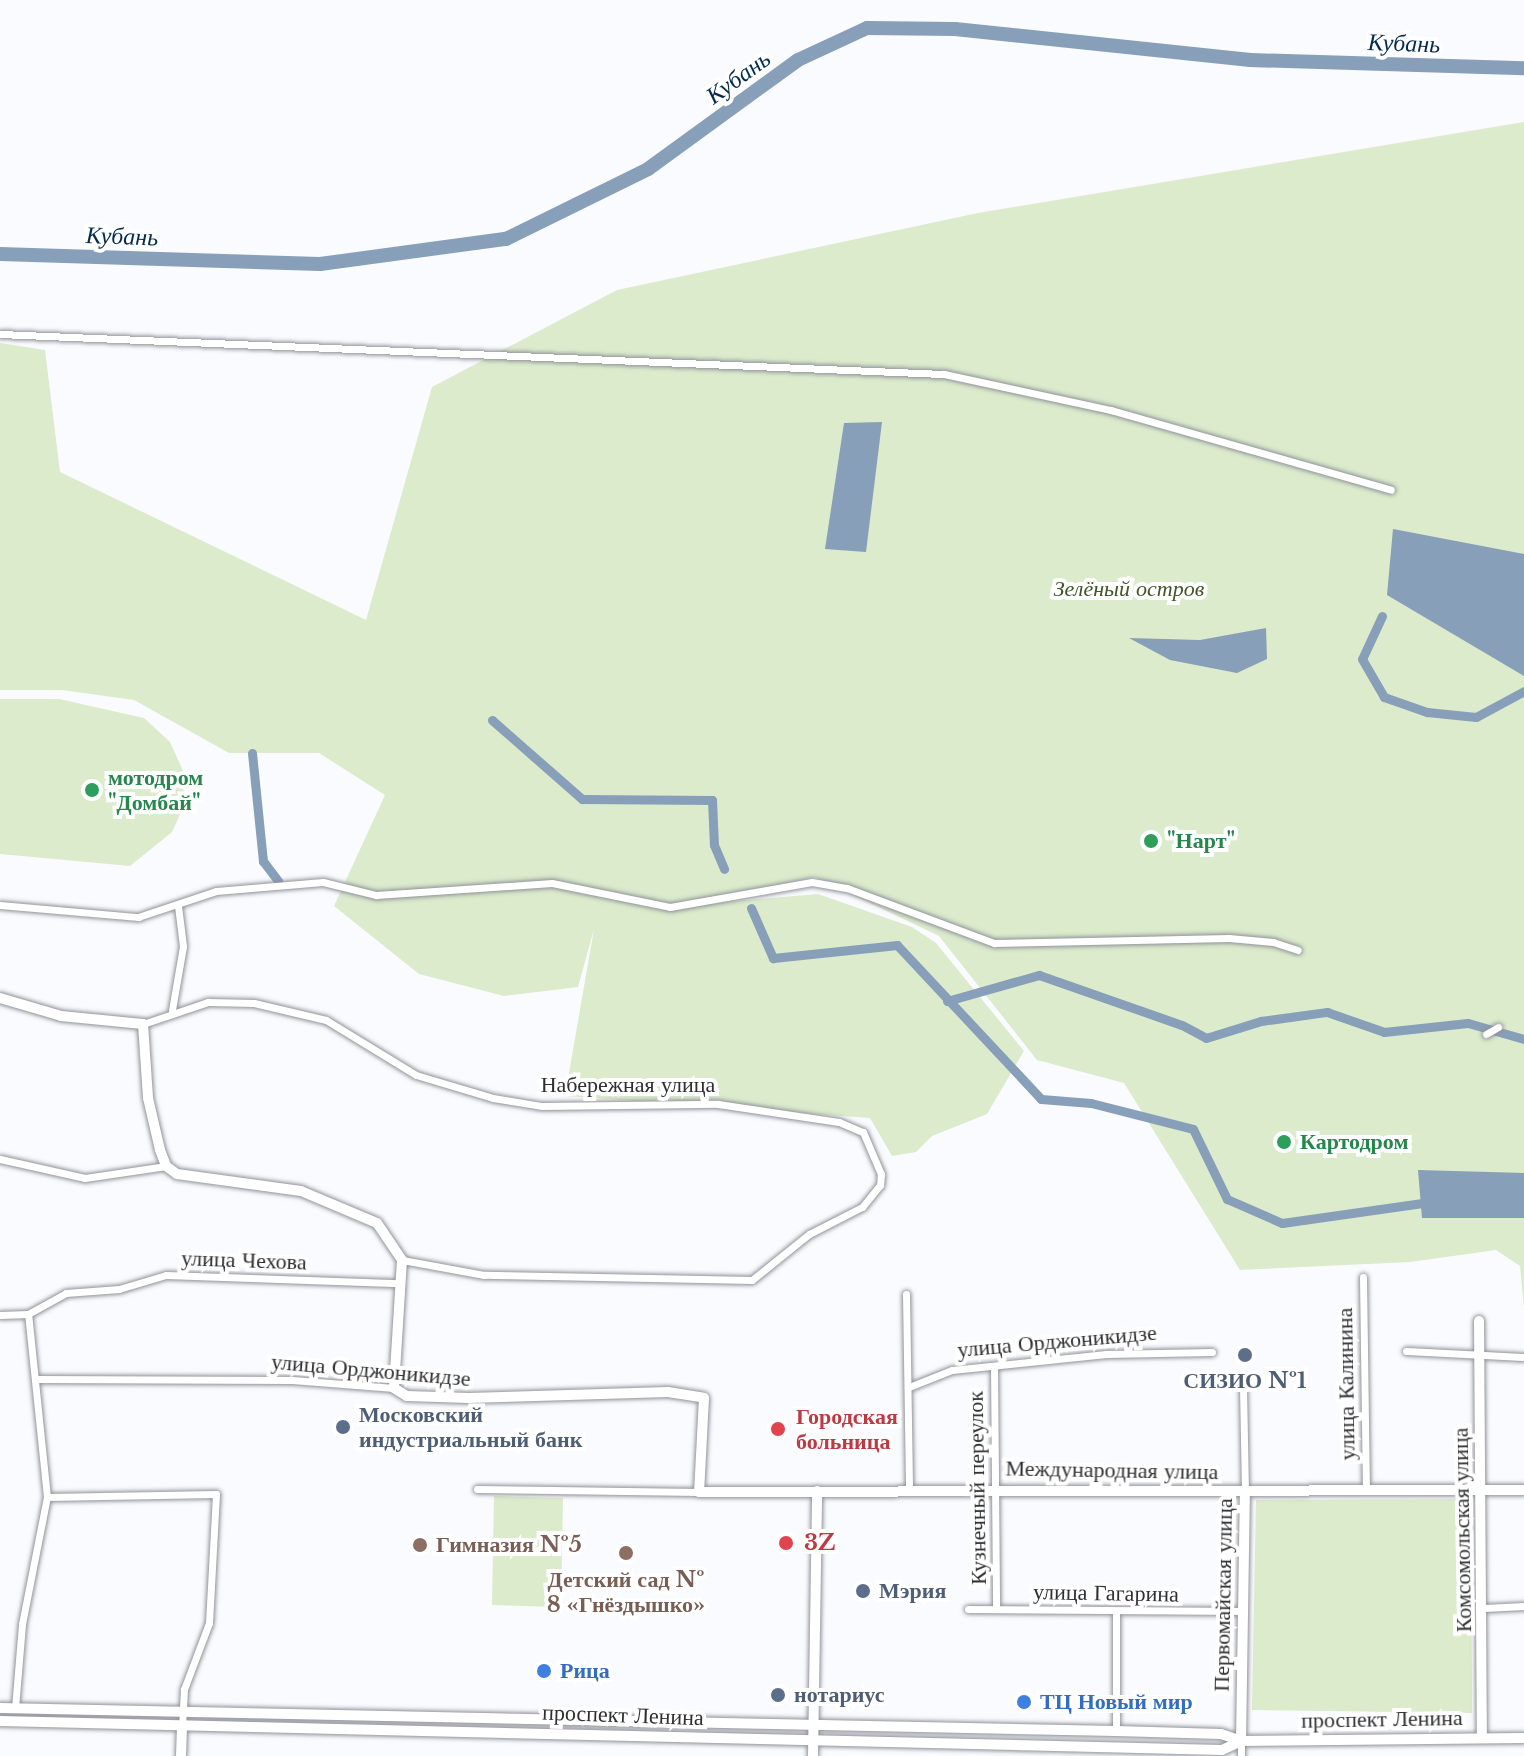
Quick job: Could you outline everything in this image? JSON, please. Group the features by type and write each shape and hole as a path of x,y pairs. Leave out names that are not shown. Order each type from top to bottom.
{"main road":[{"path":"0,998 61,1016 143,1024 148,1098 166,1166 177,1174 268,1184 339,1204 377,1223 402,1260 394,1388"},
{"name":"Комсомольская улица","path":"1479,1321 1484,1608 1482,1738"},
{"name":"улица Орджоникидзе","path":"394,1388 407,1396 469,1398 668,1392 704,1398 699,1492"},
{"name":"Международная улица","path":"699,1492 909,1488 1524,1490"},
{"path":"813,1756 817,1491"},
{"name":"Первомайская улица","path":"1241,1741 1245,1491"},
{"name":"проспект Ленина","path":"0,1708 1116,1731 1221,1734 1241,1741 1524,1738"},
{"name":"проспект Ленина","path":"0,1721 814,1741 1117,1752 1222,1750 1241,1741"},
{"path":"181,1756 182,1726"}],"street":[{"path":"0,334 944,374 1111,410 1391,490"},
{"path":"0,905 108,918 178,906 216,891 323,882 376,895 552,883 670,907 812,882 847,888 994,943 1229,938 1273,942 1298,950"},
{"path":"172,1010 183,946 178,906"},
{"name":"Набережная улица","path":"143,1024 172,1010 208,1002 254,1003 326,1020 416,1075 493,1098 542,1106 718,1104 839,1122 863,1132 875,1150 880,1185 862,1207 809,1234 752,1280 484,1275 402,1260"},
{"path":"1486,1034 1498,1027"},
{"path":"0,1159 85,1178 166,1166"},
{"name":"улица Чехова","path":"0,1315 28,1314 66,1293 119,1289 166,1275 399,1283"},
{"name":"улица Калинина","path":"1363,1277 1366,1491"},
{"path":"906,1294 909,1488"},
{"path":"15,1708 22,1624 47,1497 28,1314"},
{"path":"1406,1351 1524,1357"},
{"name":"улица Орджоникидзе","path":"909,1387 952,1370 1106,1354 1212,1352"},
{"name":"Кузнечный переулок","path":"994,1366 996,1609"},
{"name":"улица Орджоникидзе","path":"35,1379 292,1380 394,1388"},
{"name":"Первомайская улица","path":"1243,1387 1245,1491"},
{"name":"Международная улица","path":"477,1489 699,1492"},
{"path":"47,1497 216,1494 209,1623 184,1689 182,1726"},
{"path":"1484,1608 1524,1606"},
{"name":"улица Гагарина","path":"968,1609 1243,1611"},
{"path":"1116,1612 1116,1731"},
{"name":"Первомайская улица","path":"1241,1741 1241,1756"}],"green space":[{"name":"Зелёный остров","path":"1524,122 1524,1307 1520,1266 1496,1250 1410,1262 1240,1270 1124,1083 1037,1060 939,936 815,877 687,905 818,894 912,927 936,943 1024,1051 987,1114 932,1136 916,1152 892,1156 870,1118 565,1096 594,929 578,987 504,996 419,974 334,906 385,795 319,753 229,753 134,700 62,690 0,690 0,343 45,350 60,472 366,620 432,387 617,290 978,213"},
{"name":"мотодром \"Домбай\"","path":"0,699 59,699 144,718 170,742 184,773 183,808 172,832 130,866 0,854"},
{"path":"494,1496 563,1498 561,1607 492,1605"},
{"path":"1471,1499 1472,1713 1252,1710 1256,1500"}],"water":[{"path":"882,422 866,552 825,549 844,423"},
{"path":"1393,529 1524,554 1524,676 1387,595"},
{"path":"1266,628 1267,659 1237,673 1170,660 1129,638 1200,640"},
{"path":"1418,1170 1524,1173 1524,1218 1422,1218"}],"waterway":[{"name":"Кубань","path":"0,254 320,264 506,239 648,169 798,60 867,28 955,29 1250,60 1524,68"},
{"path":"1382,616 1362,659 1384,697 1427,712 1476,717 1524,691"},
{"path":"492,720 582,799 712,800 714,845 724,869"},
{"path":"252,753 263,861 279,882"},
{"path":"751,908 773,958 897,945 1041,1099 1091,1103 1193,1129 1227,1199 1282,1223 1430,1202"},
{"path":"947,1001 1039,975 1182,1025 1206,1038 1261,1021 1327,1012 1384,1032 1468,1023 1524,1039"}],"place":[{"name":"мотодром \"Домбай\"","path":"92,790"},
{"name":"\"Нарт\"","path":"1151,841"},
{"name":"Картодром","path":"1284,1142"},
{"name":"СИЗИО №1","path":"1245,1355"},
{"name":"Московский индустриальный банк","path":"343,1427"},
{"name":"Городская больница","path":"778,1429"},
{"name":"3Z","path":"786,1543"},
{"name":"Гимназия №5","path":"420,1545"},
{"name":"Детский сад № 8 «Гнёздышко»","path":"626,1553"},
{"name":"Мэрия","path":"863,1591"},
{"name":"Рица","path":"544,1671"},
{"name":"нотариус","path":"778,1695"},
{"name":"ТЦ Новый мир","path":"1024,1702"}]}
